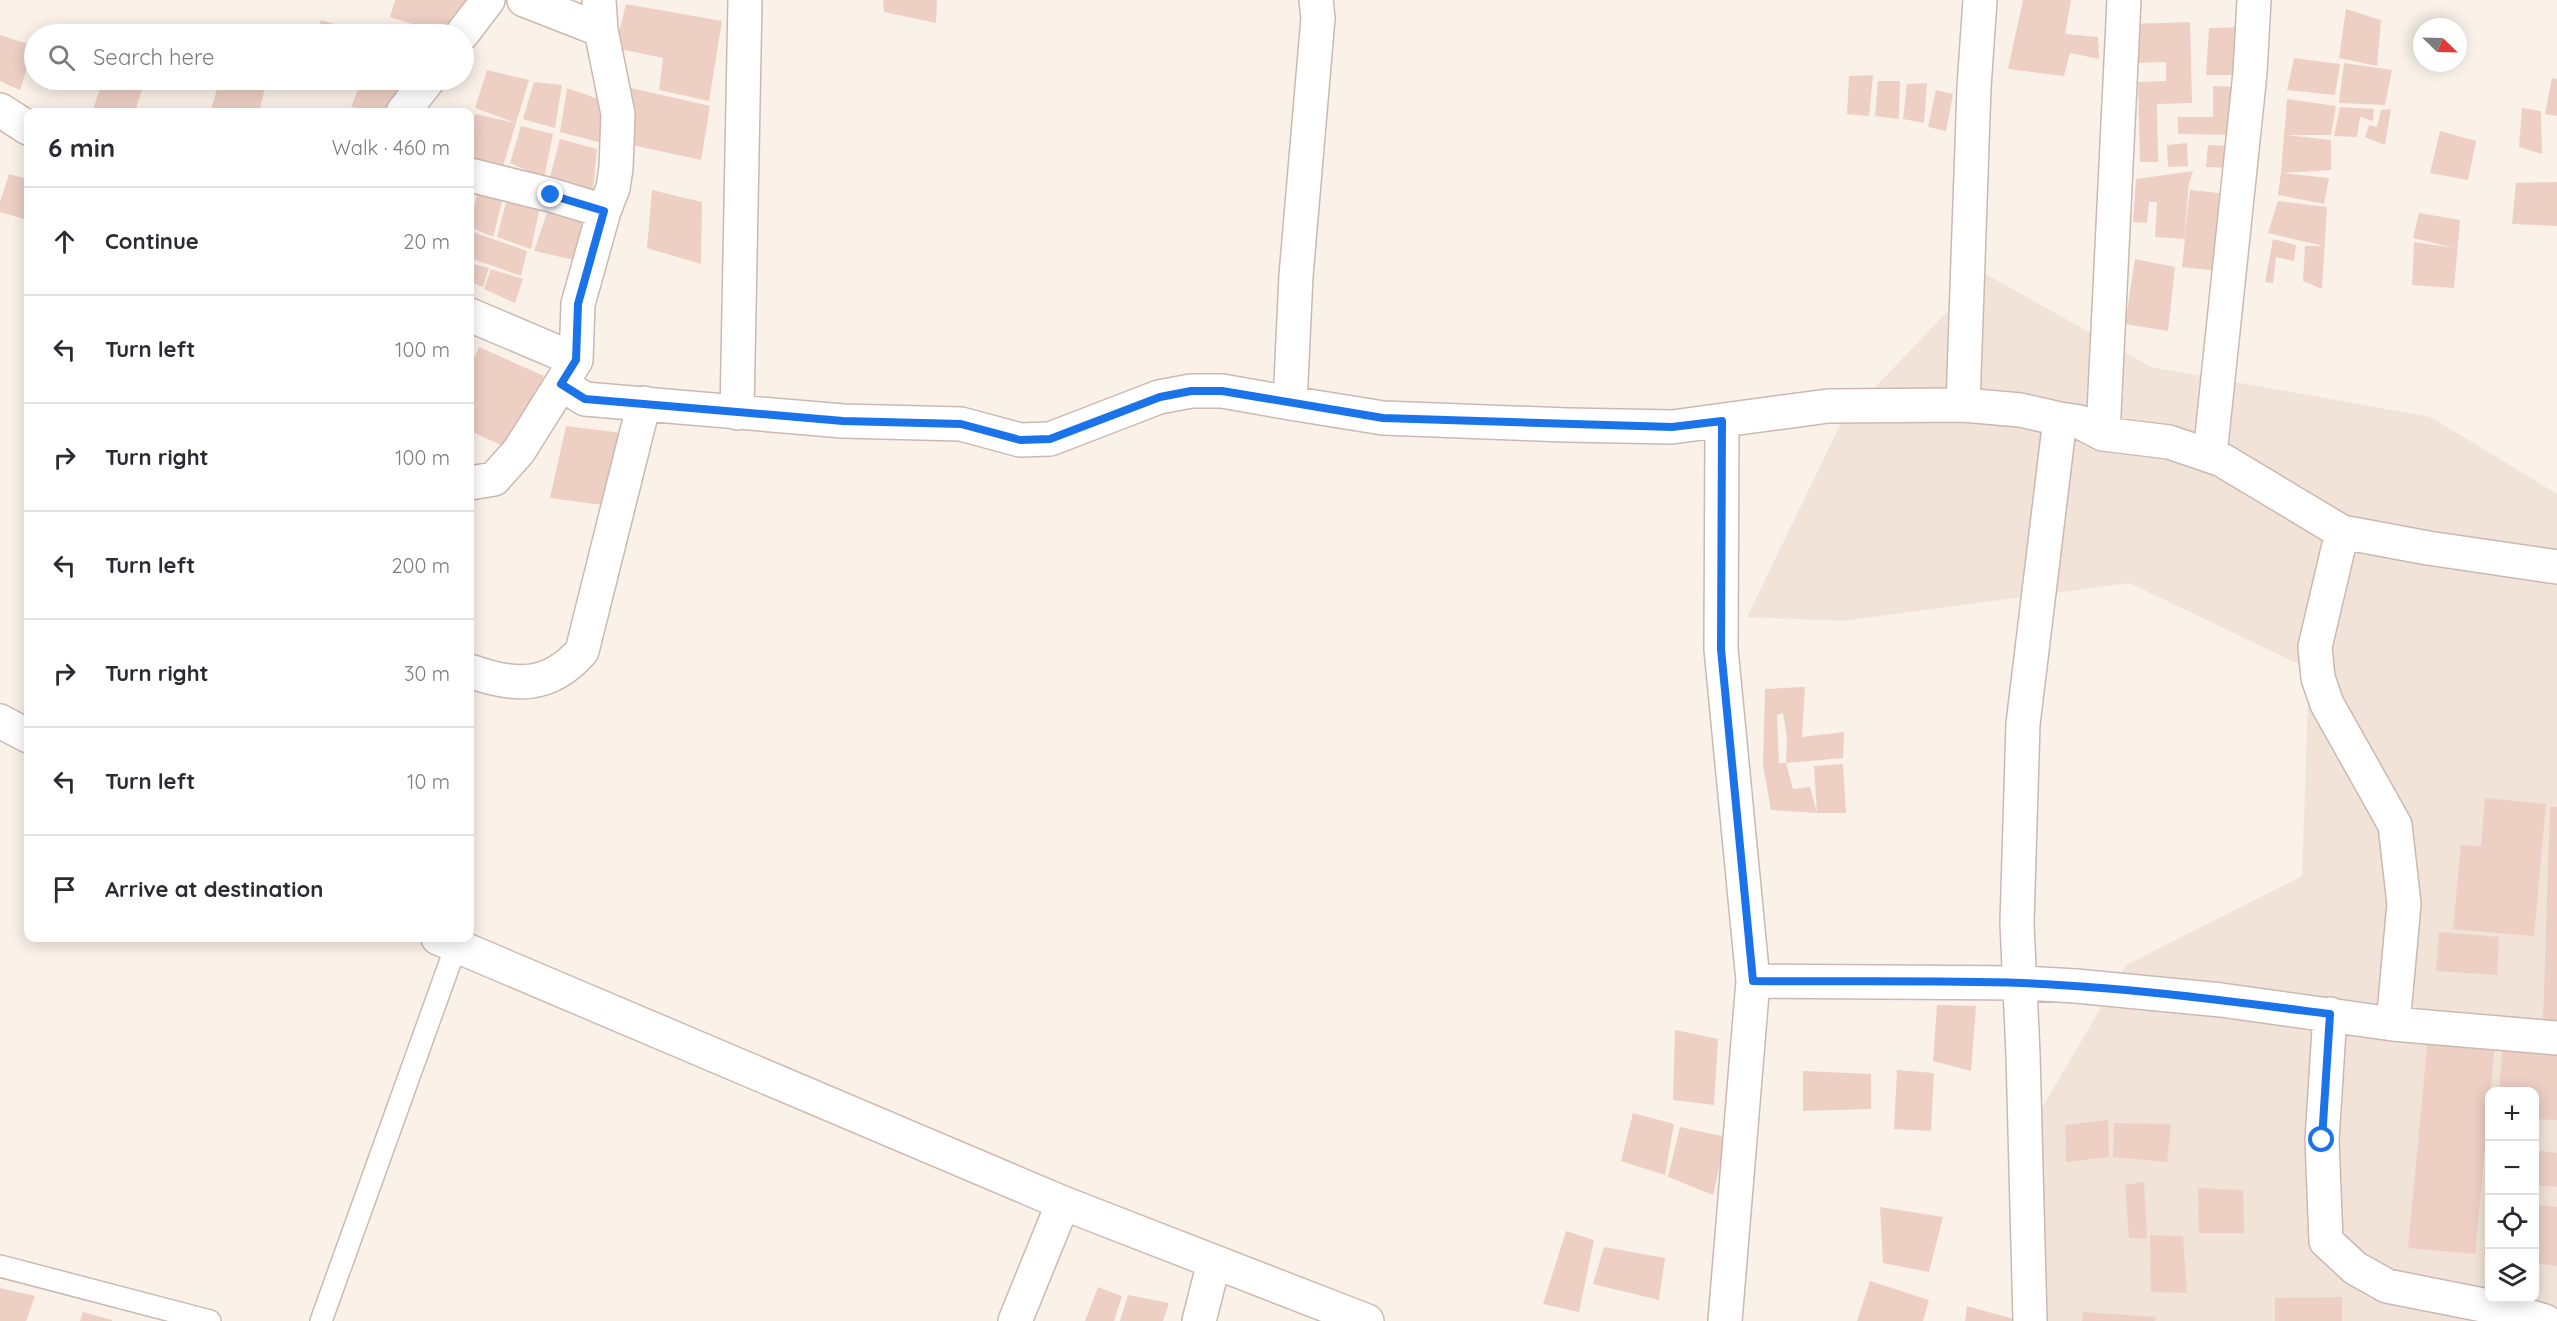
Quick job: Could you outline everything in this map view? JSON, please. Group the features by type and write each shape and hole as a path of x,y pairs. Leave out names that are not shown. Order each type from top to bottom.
{"street":[{"path":"470,24 488,0"},
{"path":"474,482 494,479 519,451 568,372 578,304 614,178 618,114 600,15 524,0"},
{"path":"737,413 746,0"},
{"path":"1290,403 1296,276 1318,18 1316,0"},
{"path":"1963,405 1974,87 1980,0"},
{"path":"2103,434 2124,0"},
{"path":"2210,456 2250,73 2254,0"},
{"path":"406,108 420,90"},
{"path":"0,110 24,125"},
{"path":"474,177 551,195 604,211"},
{"path":"474,317 568,372 585,399 843,421 961,424 1020,440 1050,439 1160,397 1191,391 1222,391 1383,418 1672,427 1828,406 1963,405 2020,410 2080,422 2103,434 2169,442 2210,456 2300,504 2342,532 2428,549 2557,567"},
{"path":"474,672 495,680 521,682 542,680 573,662 582,651 644,403"},
{"path":"2030,1321 2021,983 2017,923 2023,724 2060,419"},
{"path":"1722,421 1721,649 1753,981 1725,1321"},
{"path":"2342,532 2315,647 2318,678 2327,705 2395,825 2404,904 2393,1024"},
{"path":"0,721 24,734"},
{"path":"447,942 1063,1203 1366,1321"},
{"path":"1753,981 2021,983 2157,993 2393,1024 2557,1038"},
{"path":"2330,1014 2322,1140 2326,1241 2355,1268 2387,1286 2503,1309 2545,1321"},
{"path":"1015,1321 1063,1203"},
{"path":"1199,1321 1214,1262"}],"lane":[{"path":"321,1321 447,942"},
{"path":"0,1266 210,1321"}],"shaded area":[{"path":"1984,273 2151,367 2431,417 2557,494 2557,1321 2048,1321 2036,1118 2126,965 2302,876 2309,669 2129,583 1843,621 1747,617 1841,423"}],"building":[{"path":"395,0 472,0 464,24 412,24 390,17"},
{"path":"883,0 937,0 936,23 884,12"},
{"path":"2023,0 2071,0 2065,34 2098,37 2099,59 2070,53 2064,76 2008,69"},
{"path":"626,4 722,21 709,101 659,90 663,58 615,48"},
{"path":"2346,9 2381,20 2377,66 2339,58"},
{"path":"321,20 333,24 320,24"},
{"path":"2190,22 2192,103 2157,104 2158,162 2140,162 2138,82 2166,81 2166,62 2133,63 2132,24"},
{"path":"2250,27 2242,75 2206,75 2209,28"},
{"path":"0,35 24,43 24,77 20,90 0,81"},
{"path":"2294,58 2340,64 2335,95 2287,90"},
{"path":"2344,63 2392,70 2385,105 2339,103"},
{"path":"487,70 529,80 516,123 475,108"},
{"path":"1873,75 1869,116 1847,114 1849,76"},
{"path":"2552,78 2557,79 2557,116 2545,114"},
{"path":"1878,81 1900,81 1899,119 1875,116"},
{"path":"534,82 562,85 555,128 523,119"},
{"path":"1927,83 1924,123 1903,119 1907,84"},
{"path":"2213,86 2237,87 2236,135 2178,134 2178,117 2213,117"},
{"path":"567,88 607,102 602,143 560,132"},
{"path":"631,88 710,106 701,160 632,145"},
{"path":"100,90 142,90 136,108 93,108"},
{"path":"217,90 264,90 260,108 211,108"},
{"path":"358,90 397,90 391,108 351,107"},
{"path":"1936,90 1953,94 1946,131 1928,127"},
{"path":"2287,99 2336,106 2331,135 2285,135 2331,140 2331,170 2281,173"},
{"path":"2340,107 2374,109 2373,121 2360,117 2357,137 2334,136"},
{"path":"2522,108 2541,111 2542,154 2519,147"},
{"path":"2391,109 2385,145 2365,137 2369,125 2377,127 2381,110"},
{"path":"475,114 516,123 503,166 474,160"},
{"path":"521,126 553,134 544,178 510,163"},
{"path":"2440,131 2476,141 2468,180 2430,173"},
{"path":"560,139 597,149 593,190 550,177"},
{"path":"2187,143 2188,166 2168,167 2167,145"},
{"path":"2208,145 2232,146 2231,168 2206,167"},
{"path":"2193,171 2189,182 2184,237 2190,190 2228,194 2219,271 2182,267 2185,239 2155,237 2157,202 2149,202 2147,223 2133,222 2136,179"},
{"path":"2281,173 2329,178 2324,204 2278,195"},
{"path":"9,174 24,178 24,219 0,212 0,202"},
{"path":"2557,182 2557,226 2512,224 2516,183"},
{"path":"479,186 504,194 493,237 474,229 474,209"},
{"path":"652,190 702,202 701,264 647,248"},
{"path":"508,195 541,202 531,249 497,237"},
{"path":"2278,201 2327,207 2322,289 2303,281 2305,246 2323,246 2268,233"},
{"path":"550,204 594,215 583,262 534,251"},
{"path":"2419,213 2460,220 2454,288 2412,285 2414,242 2455,248 2413,238"},
{"path":"474,232 527,251 521,276 474,259"},
{"path":"2273,239 2296,245 2294,261 2276,257 2273,283 2265,282"},
{"path":"2135,259 2175,267 2168,331 2125,324"},
{"path":"474,264 489,268 483,287 474,284"},
{"path":"491,269 523,279 515,303 484,289"},
{"path":"479,347 544,376 512,450 474,433 474,359"},
{"path":"566,426 630,434 610,506 550,498"},
{"path":"1805,687 1802,737 1844,732 1843,758 1786,763 1793,789 1810,787 1817,813 1771,810 1763,765 1765,689","holes":["1783,713 1787,738 1786,763 1779,763 1777,715"]},
{"path":"1843,764 1846,813 1817,813 1814,766"},
{"path":"2485,798 2546,804 2534,936 2453,929 2461,845 2481,846"},
{"path":"2550,807 2557,807 2557,1020 2543,1020"},
{"path":"2439,932 2499,937 2497,975 2436,971"},
{"path":"1937,1005 1976,1006 1971,1071 1933,1061"},
{"path":"1675,1030 1718,1039 1714,1105 1673,1100"},
{"path":"2428,1037 2495,1043 2491,1087 2485,1087 2485,1148 2475,1254 2408,1248"},
{"path":"2503,1042 2557,1045 2557,1120 2539,1119 2539,1087 2499,1087"},
{"path":"1897,1070 1934,1073 1931,1131 1894,1129"},
{"path":"1803,1071 1871,1074 1871,1109 1803,1111"},
{"path":"1633,1113 1674,1124 1665,1175 1621,1161"},
{"path":"2108,1120 2109,1157 2066,1162 2065,1125"},
{"path":"2114,1123 2171,1124 2167,1162 2113,1157"},
{"path":"1680,1127 1726,1137 1713,1195 1668,1177"},
{"path":"2539,1151 2557,1153 2557,1187 2539,1185"},
{"path":"2144,1182 2147,1239 2129,1238 2125,1185"},
{"path":"2198,1188 2243,1190 2244,1233 2199,1233"},
{"path":"2539,1205 2557,1207 2557,1266 2539,1264"},
{"path":"1880,1207 1943,1217 1929,1272 1883,1263"},
{"path":"1566,1231 1594,1240 1579,1312 1543,1304"},
{"path":"2150,1235 2183,1236 2187,1293 2151,1292"},
{"path":"1604,1247 1665,1258 1659,1300 1593,1284"},
{"path":"1870,1281 1929,1300 1923,1321 1857,1321"},
{"path":"1098,1287 1122,1296 1114,1321 1085,1321"},
{"path":"0,1288 35,1296 26,1321 0,1321"},
{"path":"1128,1295 1169,1303 1163,1321 1120,1321"},
{"path":"2342,1297 2342,1321 2275,1321 2275,1298"},
{"path":"1967,1306 2017,1320 2017,1321 1965,1321"},
{"path":"83,1312 112,1320 112,1321 80,1321"},
{"path":"2083,1312 2156,1317 2155,1321 2082,1321"}],"route":[{"path":"551,195 604,211 578,304 576,360 561,384 585,399 843,421 961,424 1020,440 1050,439 1160,397 1191,391 1222,391 1383,418 1672,427 1722,421 1721,649 1753,981 2021,983 2076,986 2221,1000 2330,1014 2322,1140"}]}
